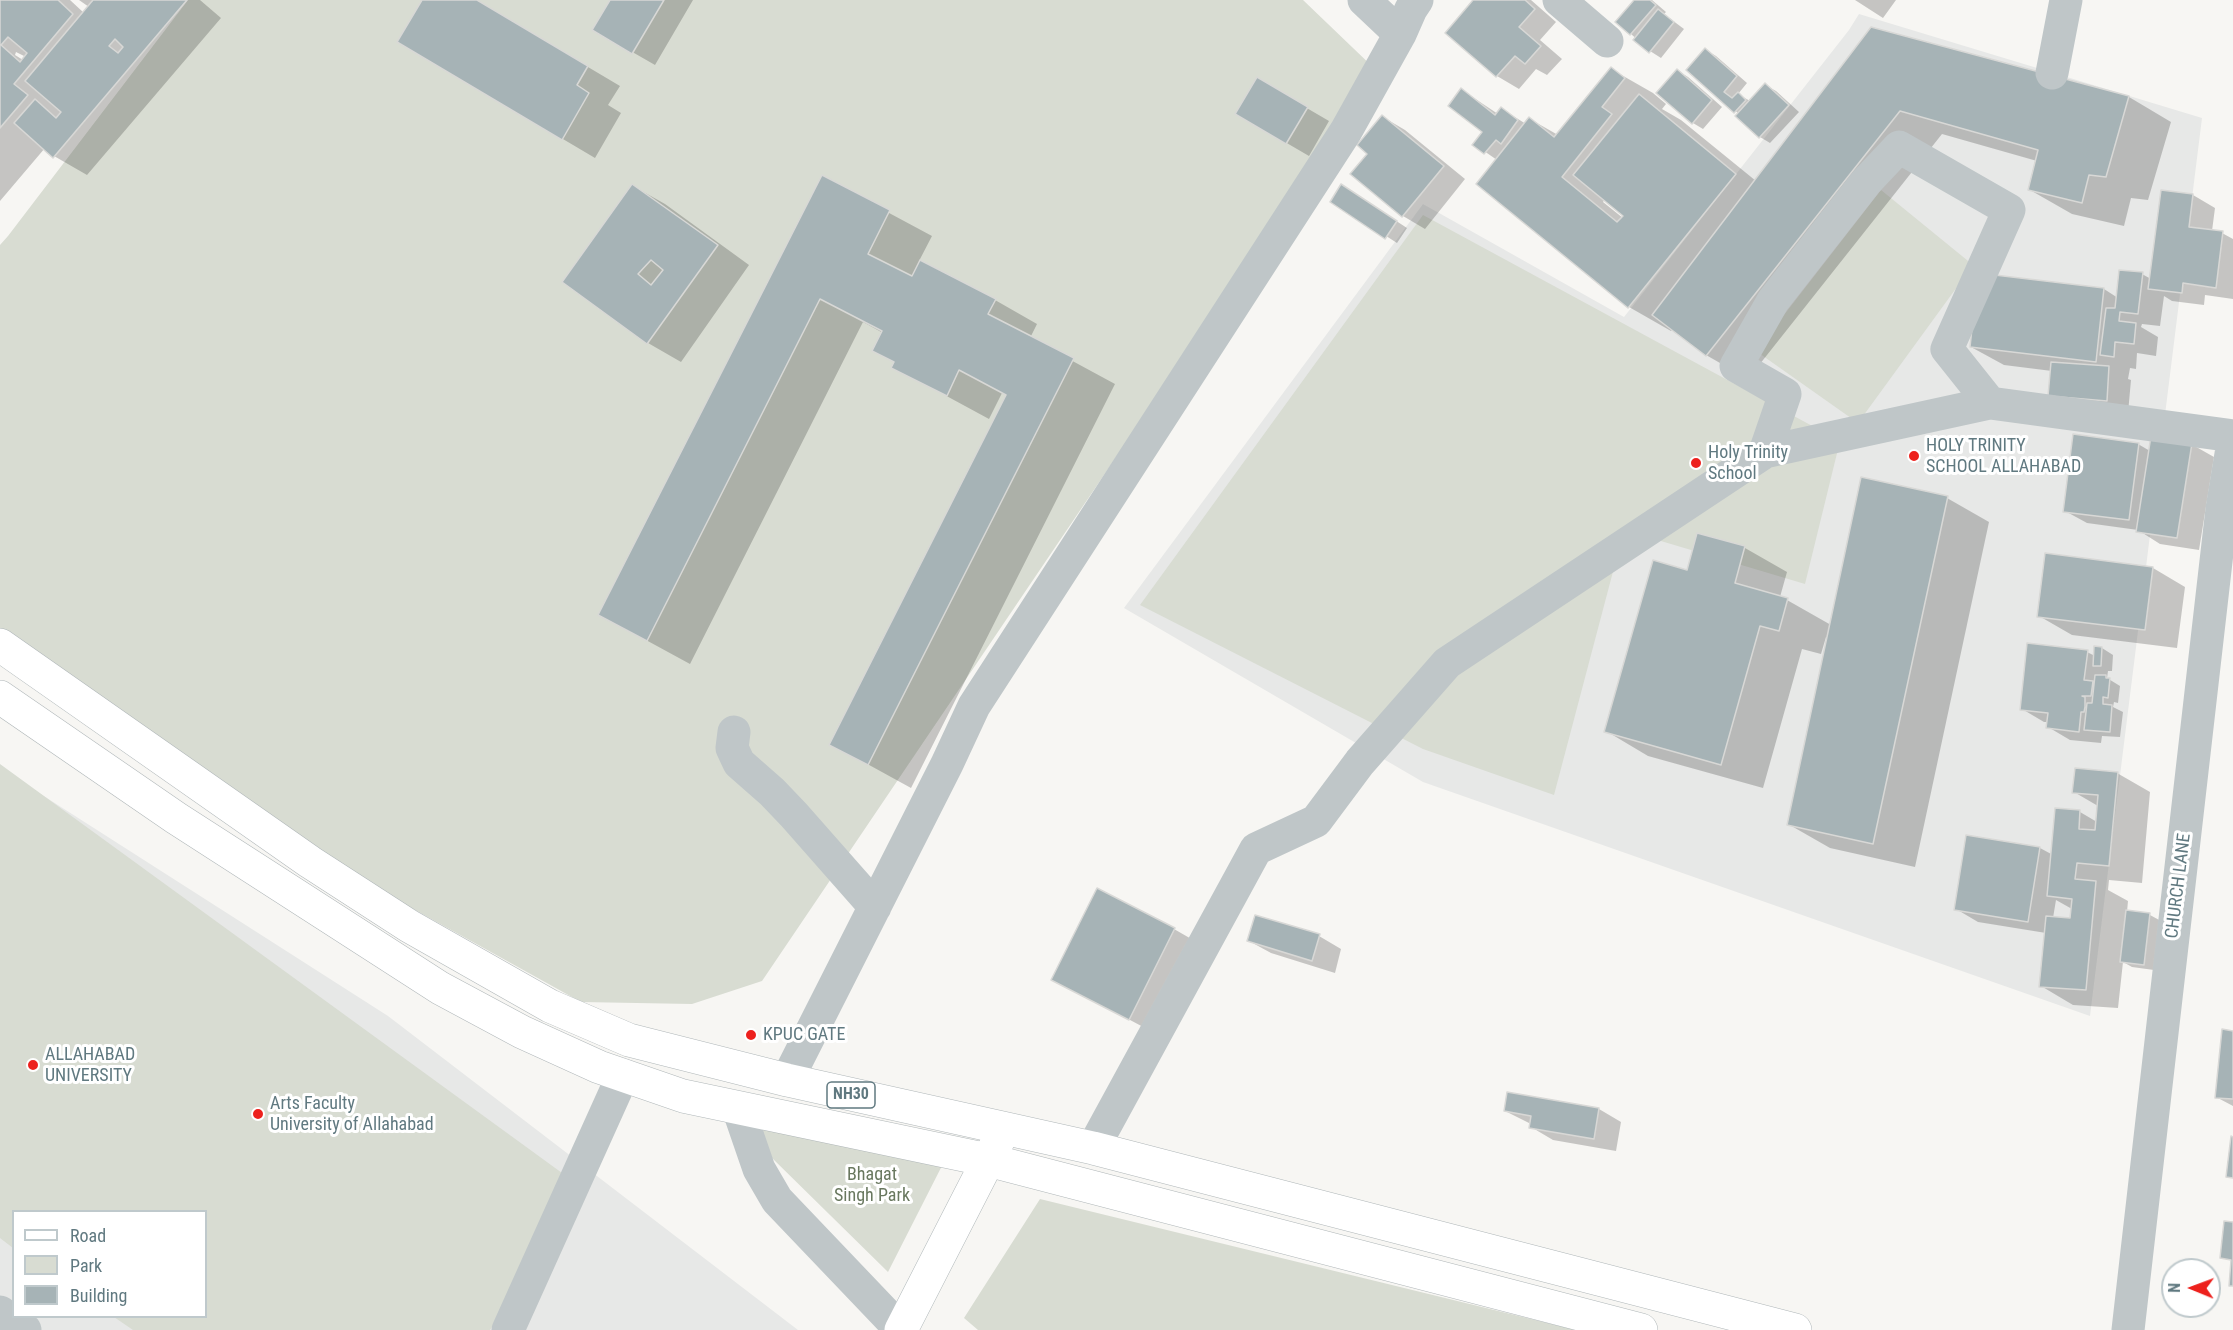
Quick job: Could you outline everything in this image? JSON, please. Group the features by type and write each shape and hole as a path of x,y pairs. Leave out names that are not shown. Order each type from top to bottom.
{"main road":[{"name":"NH30","path":"0,645 320,868 409,926 550,1006 629,1040 787,1080 1093,1149 1795,1330"},
{"path":"0,697 176,818 440,988 522,1032 599,1067 683,1096 988,1160 1641,1330"},
{"path":"901,1330 1004,1130"}],"street":[{"path":"1364,0 1400,34"},
{"path":"787,1080 974,706 1346,131 1417,0"},
{"path":"1559,0 1607,41"},
{"path":"2052,72 2066,0"},
{"path":"1765,452 1785,394 1736,366 1773,301 1866,182 1899,147 2009,210 1947,349 1990,403"},
{"path":"1093,1149 1256,849 1316,821 1360,762 1447,663 1765,452 1990,403 2233,436"},
{"name":"CHURCH LANE","path":"2128,1330 2222,509 2233,442"},
{"path":"734,732 732,748 739,763 794,815 875,907"},
{"path":"508,1330 623,1075"},
{"path":"738,1108 759,1169 777,1200 901,1330"},
{"path":"0,1312 26,1330"}],"shaded area":[{"name":"Holy Trinity School","path":"1859,14 2202,118 2090,1016 1423,782 1124,608 1423,204 1624,317 1849,30"},
{"name":"Arts Faculty University of Allahabad","path":"0,768 388,1016 798,1330 0,1330"}],"green space":[{"path":"188,0 1303,0 1377,71 762,981 692,1004 581,1002 251,819 0,657 0,245"},
{"path":"1881,190 1973,265 1858,423 1756,351"},
{"path":"1423,215 1840,441 1805,584 1624,530 1554,795 1423,749 1140,605"},
{"name":"Arts Faculty University of Allahabad","path":"0,764 584,1189 490,1330 133,1330 115,1318 207,1318 207,1210 12,1210 12,1247 0,1238"},
{"name":"Bhagat Singh Park","path":"714,1101 950,1150 888,1272"},
{"path":"1040,1199 1576,1330 978,1330 964,1318"}],"building":[{"path":"0,0 58,0 73,14 14,84 28,95 0,128","holes":["8,37 27,53 20,62 1,45"]},
{"path":"93,0 187,0 53,158 14,123 35,99 56,118 61,112 25,81","holes":["115,39 123,47 118,53 109,46"]},
{"path":"422,0 477,0 588,66 577,85 589,93 562,140 397,42"},
{"path":"610,0 664,0 632,54 592,30"},
{"path":"1473,0 1525,0 1535,9 1519,27 1541,46 1525,64 1515,56 1496,77 1445,33"},
{"path":"1634,0 1650,0 1656,5 1630,35 1615,22"},
{"path":"1658,9 1674,22 1649,53 1633,40"},
{"path":"1871,27 2129,96 2106,177 2089,175 2082,203 2028,190 2038,150 1900,111 1706,356 1652,315"},
{"path":"1705,48 1737,76 1724,92 1732,98 1738,92 1746,100 1734,113 1686,70"},
{"path":"1611,67 1625,78 1602,107 1612,114 1562,177 1617,222 1623,216 1573,175 1639,94 1736,174 1628,308 1476,184 1529,117 1554,137"},
{"path":"1677,69 1712,100 1692,124 1656,93"},
{"path":"1257,77 1308,107 1286,144 1235,114"},
{"path":"1765,83 1789,105 1759,138 1735,116"},
{"path":"1461,88 1495,115 1501,107 1518,120 1501,144 1496,140 1484,154 1472,145 1482,132 1448,106"},
{"path":"1382,115 1444,166 1402,217 1350,174 1367,154 1357,145"},
{"path":"822,175 890,210 868,254 912,276 920,260 996,299 988,314 1074,358 868,765 829,745 1006,395 959,370 947,396 891,368 894,362 872,351 882,331 820,299 647,641 598,615"},
{"path":"632,184 718,245 647,344 562,282","holes":["651,260 663,270 651,285 638,274"]},
{"path":"1341,184 1397,221 1385,239 1330,202"},
{"path":"2161,190 2193,194 2189,227 2223,231 2216,288 2183,283 2182,293 2148,289"},
{"path":"2119,270 2143,272 2138,314 2120,312 2119,321 2136,323 2134,344 2115,342 2114,357 2100,355 2106,308 2115,308"},
{"path":"1978,273 2104,288 2096,362 1970,347"},
{"path":"2051,362 2109,366 2107,401 2048,396"},
{"path":"2073,434 2139,443 2129,520 2063,512"},
{"path":"2151,436 2192,443 2177,538 2136,532"},
{"path":"1861,477 1948,496 1873,844 1787,825"},
{"path":"1697,533 1745,546 1735,583 1788,598 1779,631 1760,626 1721,765 1604,732 1653,560 1687,570"},
{"path":"2045,553 2153,567 2145,630 2037,617"},
{"path":"2027,643 2088,650 2084,680 2093,681 2091,696 2082,696 2085,697 2085,707 2084,712 2081,712 2079,732 2046,728 2048,713 2020,710"},
{"path":"2094,646 2102,647 2101,666 2093,666"},
{"path":"2095,675 2106,675 2106,678 2110,678 2108,698 2103,697 2103,704 2112,705 2110,732 2084,730 2087,703 2092,703"},
{"path":"2075,768 2118,772 2109,866 2077,863 2075,879 2096,881 2086,990 2039,987 2046,916 2070,918 2072,899 2047,896 2055,808 2080,810 2079,829 2095,830 2098,795 2072,793"},
{"path":"1966,835 2040,847 2028,922 1954,910"},
{"path":"1097,888 1175,928 1129,1020 1051,980"},
{"path":"2126,910 2150,913 2144,965 2120,962"},
{"path":"1255,915 1320,934 1312,961 1247,941"},
{"path":"2222,1029 2233,1031 2233,1099 2215,1098"},
{"path":"1507,1092 1599,1108 1594,1139 1529,1128 1531,1116 1504,1111"},
{"path":"2231,1136 2233,1137 2233,1178 2226,1177"},
{"path":"2224,1221 2233,1222 2233,1286 2229,1286 2231,1260 2220,1258"}],"place":[{"name":"HOLY TRINITY SCHOOL ALLAHABAD","path":"1914,456"},
{"name":"Holy Trinity School","path":"1696,463"},
{"name":"KPUC GATE","path":"751,1035"},
{"name":"ALLAHABAD UNIVERSITY","path":"33,1065"},
{"name":"Arts Faculty University of Allahabad","path":"258,1114"}]}
